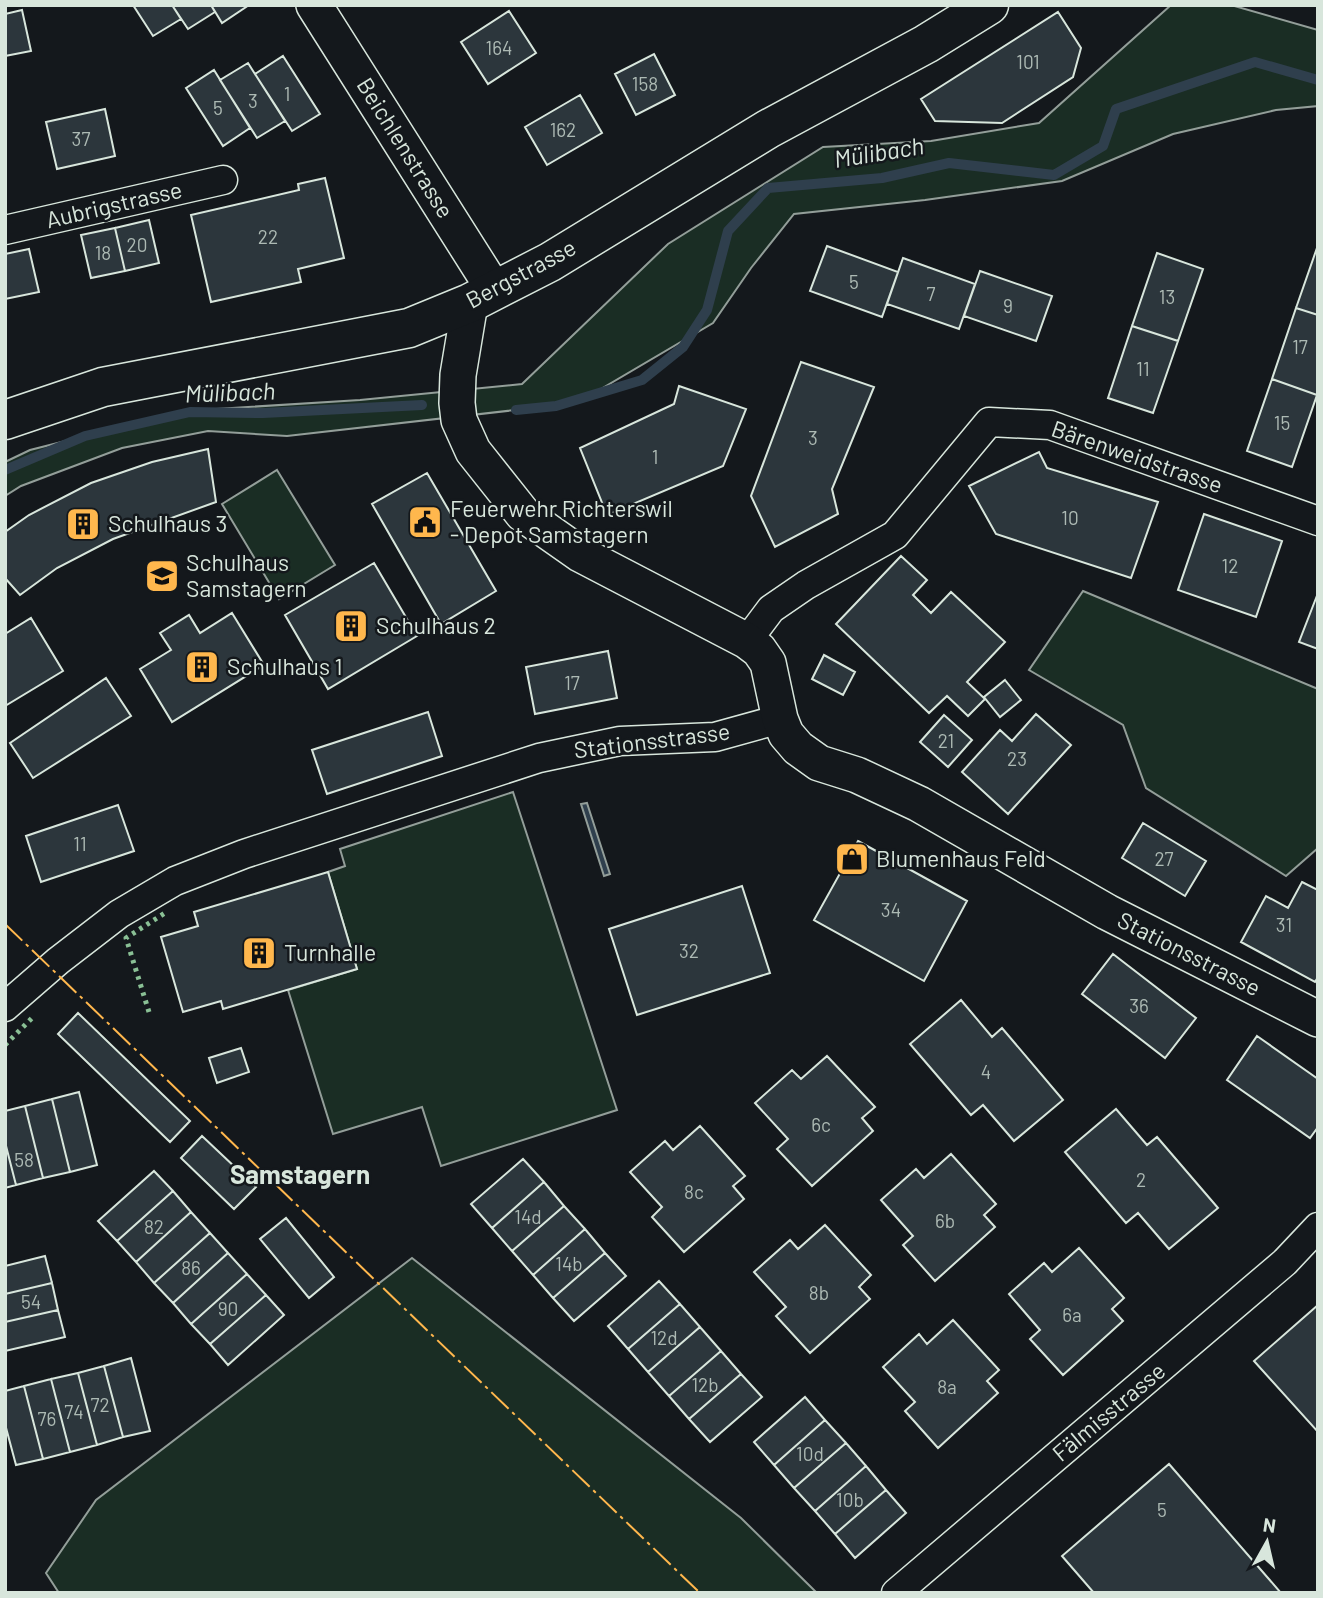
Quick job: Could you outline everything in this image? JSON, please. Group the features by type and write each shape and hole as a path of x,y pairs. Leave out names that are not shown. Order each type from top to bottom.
{"main road":[{"name":"Bergstrasse","path":"5,420 103,387 409,328 482,297 550,262 768,129 926,44 989,5"}],"street":[{"name":"Beichlenstrasse","path":"314,5 482,297"},
{"name":"Aubrigstrasse","path":"5,230 223,180"},
{"path":"482,297 458,375 459,420 473,451 523,514 580,554 747,641 759,650 768,663 780,719"},
{"name":"Bärenweidstrasse","path":"747,641 771,609 806,585 894,535 989,422 1050,425 1318,521"},
{"name":"Stationsstrasse","path":"5,1007 58,961 119,915 176,881 244,854 539,758 620,741 715,737 780,719 786,734 798,748 819,763 857,775 919,804 1107,912 1318,1019"},
{"name":"Fälmisstrasse","path":"896,1593 1285,1262 1318,1227"}],"green space":[{"path":"1171,5 1231,5 1318,30 1318,106 1276,110 1173,134 1062,181 925,200 794,214 751,268 713,323 577,403 287,436 208,431 122,448 21,486 5,496 5,462 30,450 184,411 360,400 522,384 668,244 823,147 931,141 1039,123"},
{"path":"277,470 335,565 279,599 222,504"},
{"path":"1083,591 1318,689 1318,848 1286,876 1146,788 1123,725 1029,670"},
{"path":"513,792 617,1110 441,1166 422,1107 333,1134 288,990 357,969 328,872 345,866 340,849"},
{"path":"412,1258 741,1518 817,1593 59,1593 46,1573 96,1500"}],"water":[{"path":"587,803 610,874 604,876 581,804"}],"building":[{"path":"133,5 172,5 181,19 153,36"},
{"path":"172,5 211,5 215,12 188,29"},
{"path":"211,5 249,5 222,23"},
{"path":"22,10 31,51 5,56 5,14"},
{"path":"509,11 536,53 488,84 461,42"},
{"path":"1058,12 1081,48 1073,77 1002,123 935,121 921,99"},
{"path":"654,54 675,95 636,115 615,74"},
{"path":"283,56 320,114 292,131 255,74"},
{"path":"248,63 285,121 257,138 220,80"},
{"path":"214,70 250,128 223,146 186,88"},
{"path":"580,95 602,133 547,165 525,127"},
{"path":"105,109 115,156 57,169 46,122"},
{"path":"325,178 344,258 298,269 301,282 211,302 191,215 299,190 298,184"},
{"path":"149,220 159,263 125,271 115,228"},
{"path":"115,228 125,271 91,278 81,235"},
{"path":"1318,245 1318,315 1296,308"},
{"path":"827,246 898,272 882,317 810,291"},
{"path":"29,249 39,292 5,299 5,254"},
{"path":"1157,253 1203,269 1178,341 1132,326"},
{"path":"903,258 975,284 959,329 887,304"},
{"path":"980,271 1052,296 1036,341 964,316"},
{"path":"1296,308 1318,315 1317,395 1272,379"},
{"path":"1132,326 1178,341 1153,413 1108,398"},
{"path":"801,362 874,387 832,489 838,514 775,547 751,496"},
{"path":"1272,379 1317,395 1292,467 1247,451"},
{"path":"679,386 746,409 723,466 607,515 580,448 674,404"},
{"name":"Schulhaus 3","path":"208,449 216,502 113,539 57,568 20,595 5,578 5,532 29,515 91,483 152,462"},
{"path":"1039,452 1047,468 1158,502 1131,578 996,534 969,486"},
{"path":"427,473 496,591 441,624 372,504"},
{"path":"1204,514 1282,541 1256,617 1178,590"},
{"path":"901,556 927,580 913,595 931,613 951,592 1005,642 967,682 985,699 968,716 947,696 929,713 836,624"},
{"name":"Schulhaus 2","path":"374,563 417,636 328,689 285,615"},
{"path":"1318,593 1318,649 1299,642"},
{"name":"Schulhaus 1","path":"232,613 264,665 172,722 140,669 171,650 160,633 189,615 200,633"},
{"path":"31,618 63,671 5,706 5,634"},
{"path":"608,651 617,698 535,714 526,667"},
{"path":"824,655 855,672 843,695 812,679"},
{"path":"106,678 131,716 33,778 10,743"},
{"path":"1005,680 1021,700 1000,717 984,697"},
{"path":"428,712 442,756 327,794 312,750"},
{"path":"1036,714 1071,745 1008,814 962,772 1000,730 1012,741"},
{"path":"944,715 972,740 948,767 920,742"},
{"path":"118,805 134,851 41,882 26,836"},
{"path":"1143,823 1206,861 1185,896 1122,858"},
{"path":"858,841 967,901 924,981 814,920"},
{"name":"Turnhalle","path":"328,872 357,969 223,1009 221,1001 183,1012 161,937 198,926 194,912"},
{"path":"1302,882 1318,890 1318,977 1315,982 1241,942 1266,896 1288,908"},
{"path":"742,886 770,973 637,1015 609,929"},
{"path":"1113,954 1196,1018 1165,1058 1082,994"},
{"path":"961,1000 992,1037 1002,1028 1063,1100 1014,1141 983,1105 971,1115 910,1044"},
{"path":"78,1013 190,1121 170,1142 58,1034"},
{"path":"1257,1036 1318,1079 1318,1127 1310,1138 1227,1080"},
{"path":"241,1048 249,1072 217,1083 209,1058"},
{"path":"827,1056 875,1107 862,1118 873,1131 812,1186 777,1149 788,1139 755,1103 792,1070 801,1079"},
{"path":"79,1092 97,1165 70,1172 52,1099"},
{"path":"52,1099 70,1172 43,1178 25,1106"},
{"path":"25,1106 43,1178 16,1185 5,1142 5,1111"},
{"path":"1116,1109 1147,1145 1157,1137 1218,1208 1169,1249 1138,1213 1126,1223 1065,1152"},
{"path":"700,1126 745,1176 733,1186 744,1199 684,1252 652,1217 662,1207 630,1172 665,1141 673,1150"},
{"path":"202,1136 256,1187 234,1209 181,1158"},
{"path":"5,1142 16,1185 5,1188"},
{"path":"951,1154 996,1204 984,1215 995,1227 935,1281 903,1245 913,1236 881,1200 916,1169 924,1178"},
{"path":"523,1159 544,1182 492,1228 471,1204"},
{"path":"154,1171 173,1191 117,1241 98,1221"},
{"path":"544,1182 564,1206 512,1251 492,1228"},
{"path":"173,1191 191,1212 136,1262 117,1241"},
{"path":"564,1206 585,1229 533,1275 512,1251"},
{"path":"191,1212 210,1233 154,1283 136,1262"},
{"path":"286,1218 334,1277 309,1298 260,1239"},
{"path":"825,1225 871,1275 859,1287 870,1299 810,1353 776,1316 786,1307 754,1272 790,1240 798,1249"},
{"path":"585,1229 605,1253 553,1298 533,1275"},
{"path":"210,1233 228,1253 173,1303 154,1283"},
{"path":"1079,1248 1124,1298 1112,1309 1123,1321 1063,1375 1030,1339 1040,1330 1009,1294 1044,1263 1052,1272"},
{"path":"228,1253 247,1274 191,1324 173,1303"},
{"path":"605,1253 626,1276 574,1321 553,1298"},
{"path":"45,1256 52,1283 5,1294 5,1266"},
{"path":"247,1274 266,1295 210,1344 191,1324"},
{"path":"659,1281 680,1304 628,1349 608,1326"},
{"path":"52,1283 58,1310 5,1322 5,1294"},
{"path":"266,1295 284,1315 228,1365 210,1344"},
{"path":"680,1304 700,1327 648,1372 628,1349"},
{"path":"1318,1305 1318,1432 1254,1361"},
{"path":"58,1310 65,1337 5,1351 5,1322"},
{"path":"953,1320 999,1370 987,1381 998,1393 938,1448 905,1411 915,1402 883,1367 919,1334 927,1344"},
{"path":"700,1327 721,1351 669,1396 648,1372"},
{"path":"721,1351 741,1374 689,1419 669,1396"},
{"path":"131,1358 150,1431 123,1437 104,1366"},
{"path":"104,1366 123,1437 97,1445 78,1373"},
{"path":"78,1373 97,1445 70,1452 51,1379"},
{"path":"741,1374 762,1397 710,1442 689,1419"},
{"path":"51,1379 70,1452 43,1459 24,1386"},
{"path":"24,1386 43,1459 16,1465 5,1424 5,1391"},
{"path":"805,1397 825,1420 774,1465 754,1442"},
{"path":"825,1420 846,1443 794,1488 774,1465"},
{"path":"846,1443 866,1466 815,1511 794,1488"},
{"path":"1169,1464 1281,1593 1094,1593 1062,1556"},
{"path":"866,1466 886,1490 835,1534 815,1511"},
{"path":"886,1490 906,1513 855,1558 835,1534"}],"waterway":[{"name":"Mülibach","path":"516,410 556,406 642,380 683,347 707,310 728,231 768,188 882,178 949,163 1054,175 1103,146 1116,109 1255,62 1318,80"},
{"name":"Mülibach","path":"5,470 85,436 190,412 263,413 422,405"}],"hedge":[{"path":"149,1012 126,938 168,911"},
{"path":"5,1045 33,1017"}],"power":[{"path":"5,924 700,1593"}],"place":[{"name":"Feuerwehr Richterswil - Depot Samstagern","path":"425,522"},
{"name":"Schulhaus 3","path":"83,524"},
{"name":"Schulhaus Samstagern","path":"162,576"},
{"name":"Schulhaus 2","path":"351,626"},
{"name":"Schulhaus 1","path":"202,667"},
{"name":"Blumenhaus Feld","path":"852,859"},
{"name":"Turnhalle","path":"259,953"}],"district":[{"name":"Samstagern","path":"300,1175"}]}
